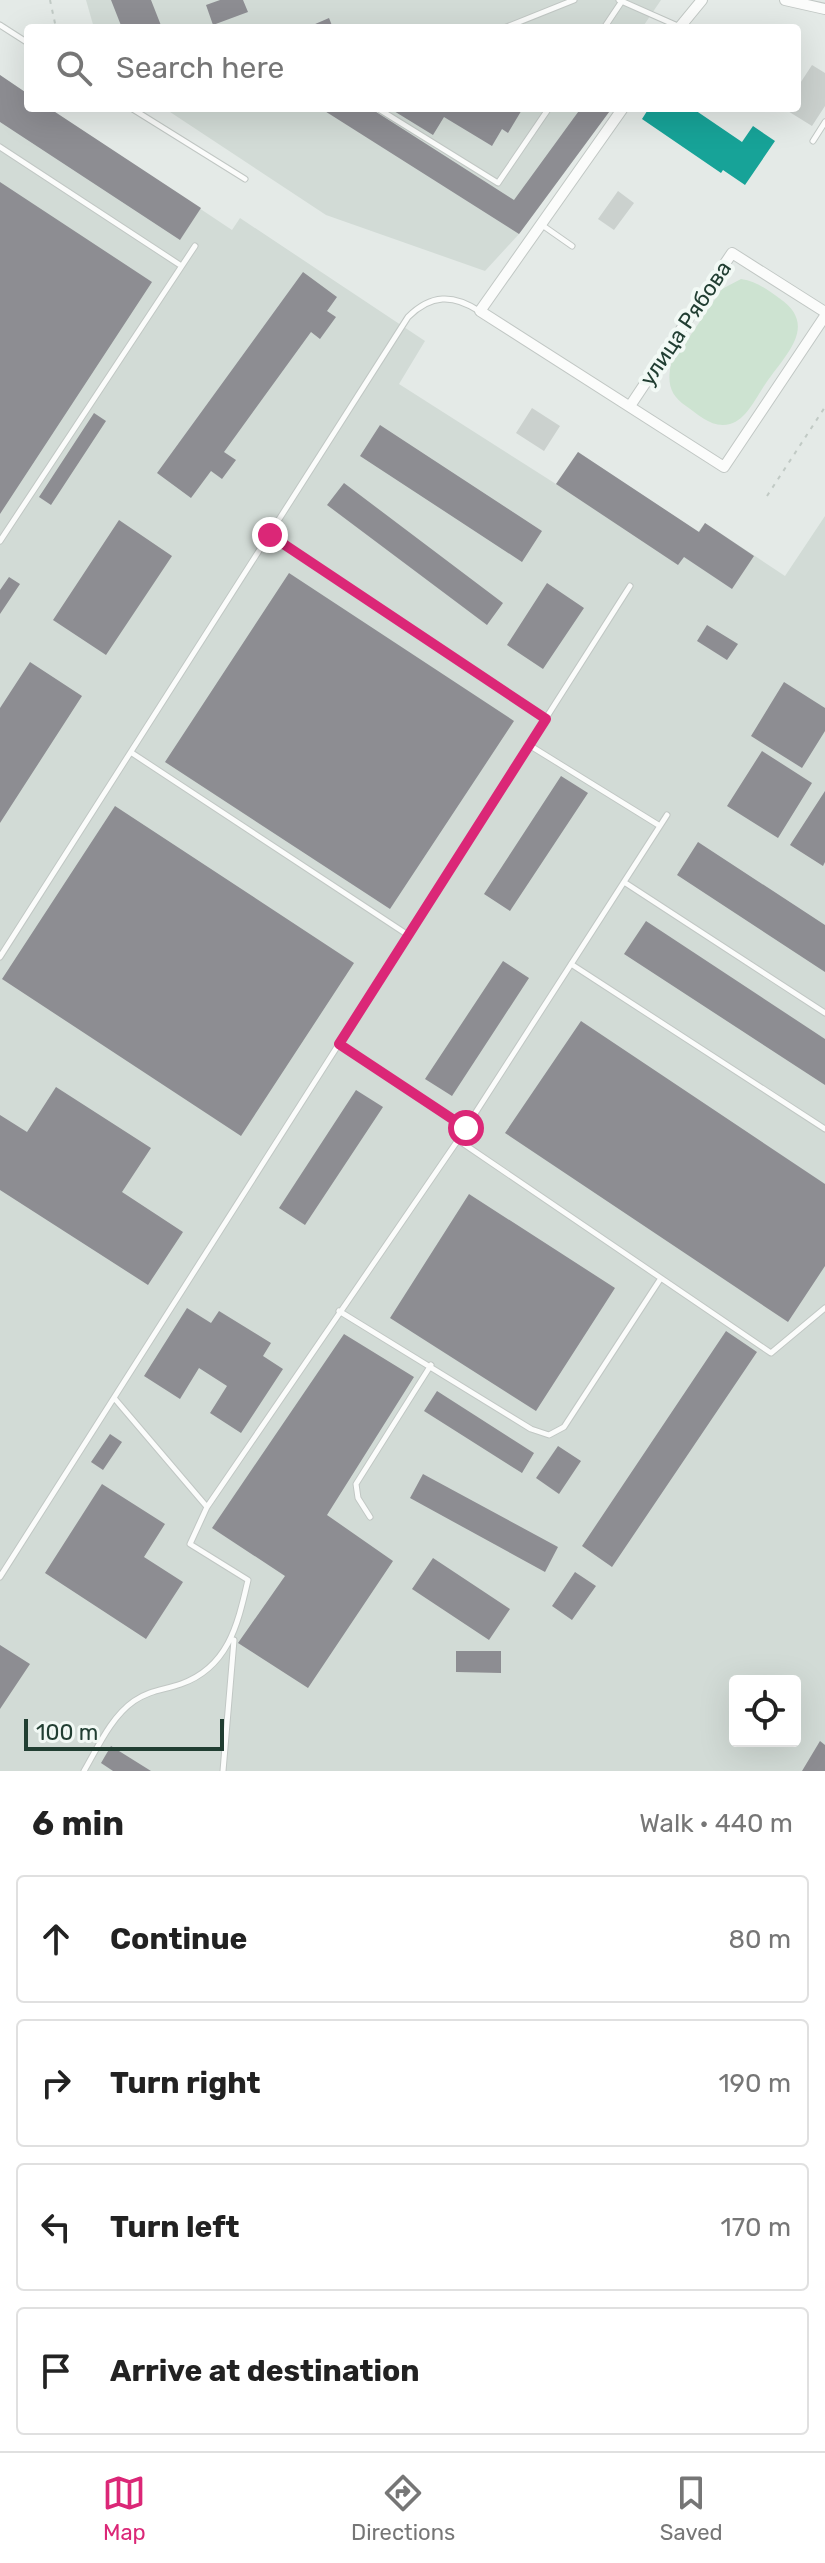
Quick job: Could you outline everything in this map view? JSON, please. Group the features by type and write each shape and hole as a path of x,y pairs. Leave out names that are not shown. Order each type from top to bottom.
{"street":[{"path":"683,24 702,0"},
{"path":"785,0 825,9"},
{"path":"620,112 480,311 724,467 825,314"},
{"name":"улица Рябова","path":"630,406 732,253 825,314"}],"lane":[{"path":"514,24 574,0"},
{"path":"606,24 620,1 671,24"},
{"path":"0,25 24,40"},
{"path":"137,112 245,179"},
{"path":"383,112 498,183 546,112"},
{"path":"813,141 825,122"},
{"path":"0,147 180,265"},
{"path":"541,225 572,246"},
{"path":"0,541 195,246"},
{"path":"0,957 270,535 292,494 408,317 421,304 438,298 459,298 480,311"},
{"path":"270,535 546,719"},
{"path":"0,1577 630,586"},
{"path":"529,745 660,826"},
{"path":"132,753 408,935"},
{"path":"223,1771 234,1639 248,1580 190,1544 207,1507 466,1128 667,815"},
{"path":"624,882 825,1013"},
{"path":"571,964 825,1129"},
{"path":"339,1044 466,1128"},
{"path":"458,1140 771,1353 825,1308"},
{"path":"339,1311 531,1429 549,1435 564,1427 661,1278"},
{"path":"370,1517 358,1498 356,1484 431,1365"},
{"path":"115,1399 207,1507"},
{"path":"84,1771 118,1716 133,1701 153,1690 182,1684 206,1669 234,1639"}],"path":[{"path":"50,0 55,24"},
{"path":"767,496 825,407"}],"shaded area":[{"path":"86,0 661,0 645,24 93,24"},
{"path":"0,75 24,91 24,112 55,112 232,230 240,218 425,341 399,384 556,484 578,452 698,532 705,523 785,576 825,516 825,1771 0,1771"},
{"path":"170,112 609,112 519,234 485,271 326,215"}],"green space":[{"path":"741,279 761,286 791,308 798,329 789,350 746,413 730,424 718,425 701,417 676,397 670,383 671,364 722,289"}],"building: Public":[{"path":"646,112 698,112 742,142 753,126 775,141 745,185 723,170 721,173 642,119"}],"building: Industry":[{"path":"111,0 151,0 160,24 120,24"},
{"path":"220,0 243,0 248,12 213,24 206,5"},
{"path":"329,18 331,24 315,24"},
{"path":"0,75 24,91 24,112 55,112 201,208 180,240 0,122"},
{"path":"326,112 376,112 514,200 578,112 609,112 519,234"},
{"path":"396,112 521,112 508,133 502,129 492,146 444,117 433,135"},
{"path":"0,182 152,282 0,514"},
{"path":"303,272 337,297 327,311 336,317 320,339 311,332 224,452 236,460 222,479 211,471 191,498 157,473"},
{"path":"94,413 106,421 51,505 39,497"},
{"path":"380,425 542,531 522,562 360,456"},
{"path":"578,452 699,532 705,523 754,556 732,589 684,557 678,565 556,484"},
{"path":"344,483 503,603 487,625 327,505"},
{"path":"119,520 172,556 106,655 53,620"},
{"path":"289,573 514,721 390,909 165,762"},
{"path":"9,577 20,584 0,614 0,590"},
{"path":"547,583 584,608 543,669 507,645"},
{"path":"707,625 738,644 727,660 697,641"},
{"path":"30,662 82,696 0,823 0,708"},
{"path":"784,682 825,708 825,731 802,768 751,736"},
{"path":"762,751 812,783 778,838 727,806"},
{"path":"561,776 588,793 510,911 484,894"},
{"path":"825,791 825,862 823,866 790,845"},
{"path":"115,806 354,963 241,1136 2,979"},
{"path":"698,842 825,925 825,972 677,875"},
{"path":"646,921 825,1039 825,1085 624,954"},
{"path":"503,961 529,978 452,1096 425,1079"},
{"path":"581,1021 825,1184 825,1266 788,1322 505,1133"},
{"path":"56,1087 151,1148 122,1192 183,1232 148,1285 0,1190 0,1115 27,1132"},
{"path":"356,1090 383,1107 305,1225 279,1208"},
{"path":"469,1194 615,1288 536,1411 390,1318"},
{"path":"187,1308 211,1323 219,1311 271,1343 263,1356 283,1369 241,1433 210,1413 227,1386 199,1368 180,1399 144,1376"},
{"path":"726,1331 757,1352 612,1567 582,1546"},
{"path":"344,1334 414,1377 327,1515 393,1561 308,1688 238,1643 285,1576 212,1528"},
{"path":"437,1391 534,1453 522,1473 424,1411"},
{"path":"110,1434 122,1442 103,1470 91,1462"},
{"path":"558,1446 581,1461 559,1494 536,1478"},
{"path":"423,1474 558,1547 545,1572 410,1498"},
{"path":"102,1484 165,1524 144,1557 183,1582 146,1639 45,1573"},
{"path":"433,1558 510,1609 489,1640 412,1589"},
{"path":"575,1572 596,1586 572,1620 552,1606"},
{"path":"0,1645 30,1664 0,1709"},
{"path":"456,1651 501,1651 501,1673 456,1672"},
{"path":"820,1741 825,1745 825,1771 802,1771"},
{"path":"111,1746 151,1771 113,1771 101,1763"}],"building: Other":[{"path":"812,65 825,73 825,106 812,126 789,112 801,112 801,82"},
{"path":"618,191 634,203 614,230 598,219"},
{"path":"532,408 560,426 544,451 516,433"}],"route":[{"path":"270,535 546,719 339,1044 466,1128"}]}
